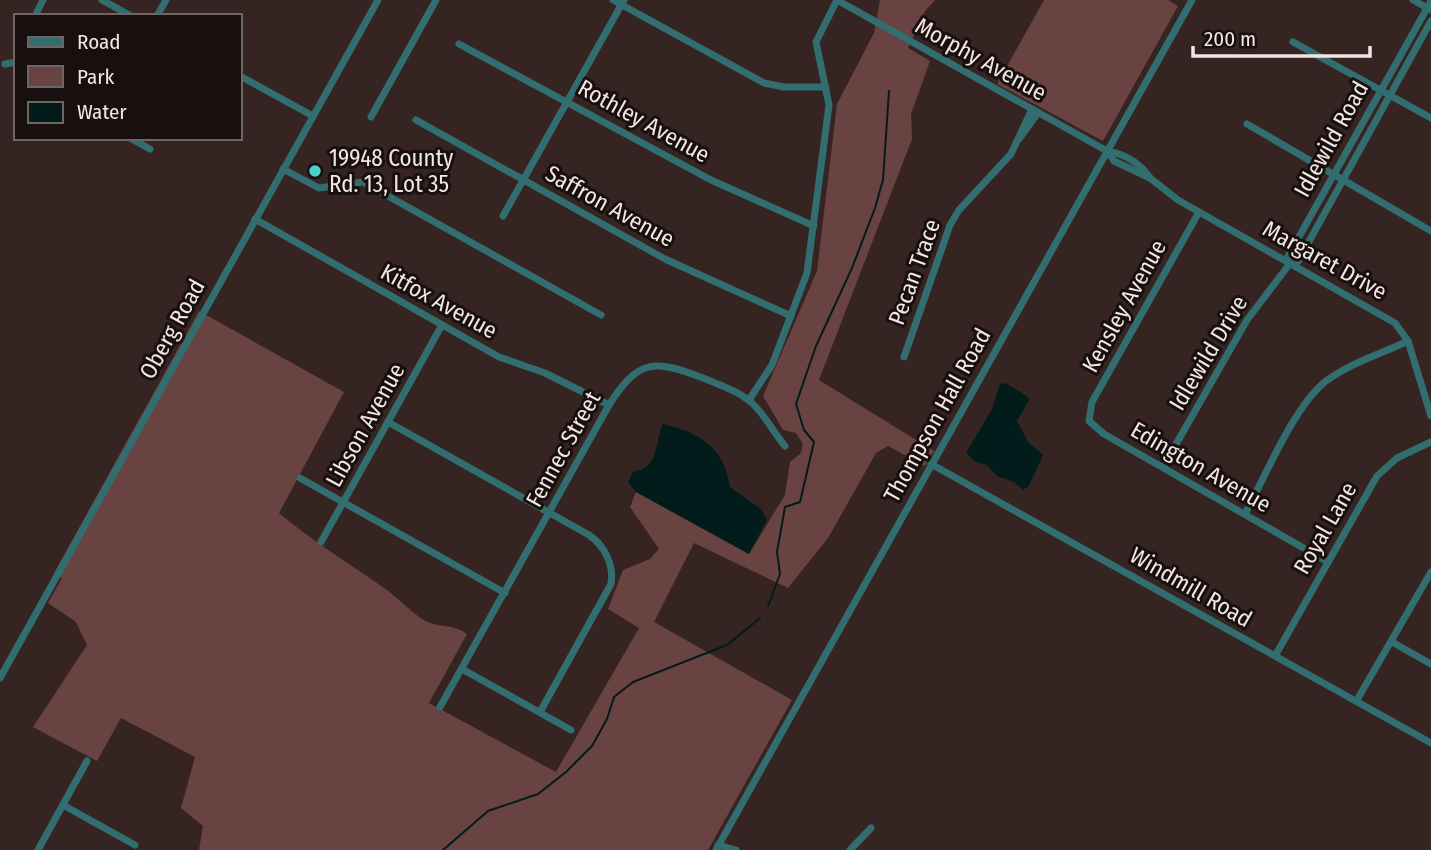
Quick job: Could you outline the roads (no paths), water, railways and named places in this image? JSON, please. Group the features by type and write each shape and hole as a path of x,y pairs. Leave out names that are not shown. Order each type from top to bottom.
{"street":[{"path":"102,0 127,14"},
{"name":"Oberg Road","path":"0,678 378,0"},
{"path":"371,117 436,0"},
{"path":"613,0 623,2 765,83 784,87 826,87"},
{"path":"749,400 767,377 807,273 829,105 816,42 837,0"},
{"name":"Morphy Avenue","path":"837,0 1107,151"},
{"name":"Thompson Hall Road","path":"720,848 931,464 1192,0"},
{"path":"1413,0 1430,6"},
{"path":"503,216 566,99 623,2"},
{"name":"Idlewild Road","path":"1291,262 1331,175 1430,6"},
{"path":"1291,262 1343,181 1431,21"},
{"path":"1293,42 1431,118"},
{"name":"Rothley Avenue","path":"459,44 527,82 566,99 710,180 814,226"},
{"path":"5,64 14,62"},
{"path":"242,77 313,116"},
{"name":"Pecan Trace","path":"904,357 950,225 959,210 999,170 1035,111"},
{"name":"Saffron Avenue","path":"416,120 696,275 791,316"},
{"path":"1247,124 1431,231"},
{"path":"134,140 150,149"},
{"name":"Margaret Drive","path":"1107,151 1114,161 1150,178 1199,212 1395,323 1408,341 1431,416"},
{"path":"283,169 319,188 363,182 601,315"},
{"name":"Kensley Avenue","path":"1089,421 1092,402 1199,212"},
{"name":"Kitfox Avenue","path":"255,219 499,357 545,373 609,405"},
{"name":"Idlewild Drive","path":"1163,467 1247,320 1291,262"},
{"name":"Libson Avenue","path":"321,542 442,325"},
{"path":"1245,513 1302,408 1325,382 1346,369 1408,341"},
{"path":"643,356 646,366 668,365 749,400 764,415 785,446"},
{"name":"Fennec Street","path":"440,707 609,405 627,379 646,366"},
{"name":"Edington Avenue","path":"1089,421 1098,431 1328,562"},
{"path":"388,422 550,513 599,543 607,555 613,576 608,590 540,712"},
{"name":"Royal Lane","path":"1275,656 1377,476 1397,458 1431,442"},
{"name":"Windmill Road","path":"931,464 1431,743"},
{"path":"300,478 505,593"},
{"path":"1357,700 1431,572"},
{"path":"1392,642 1431,664"},
{"path":"462,669 571,730"},
{"path":"38,850 87,761"},
{"path":"63,805 135,845"},
{"path":"850,850 871,828"},
{"path":"720,848 736,850"}],"water":[{"path":"1006,383 1028,397 1029,400 1017,421 1028,442 1043,455 1029,486 1023,490 1014,482 997,476 987,465 976,462 966,453 992,409 1000,384"},
{"path":"663,424 688,432 708,444 722,462 730,487 761,509 767,520 749,554 636,492 628,482 633,472 642,469 652,460"}],"waterway":[{"path":"768,606 780,574 777,552 785,507 800,502 814,442 804,430 796,404 816,346 852,268 875,208 883,180 889,91"},
{"path":"443,850 488,811 538,794 566,772 592,746 607,719 614,697 633,682 727,645 760,618"}],"place":[{"name":"19948 County Rd. 13, Lot 35","path":"315,171"}]}
